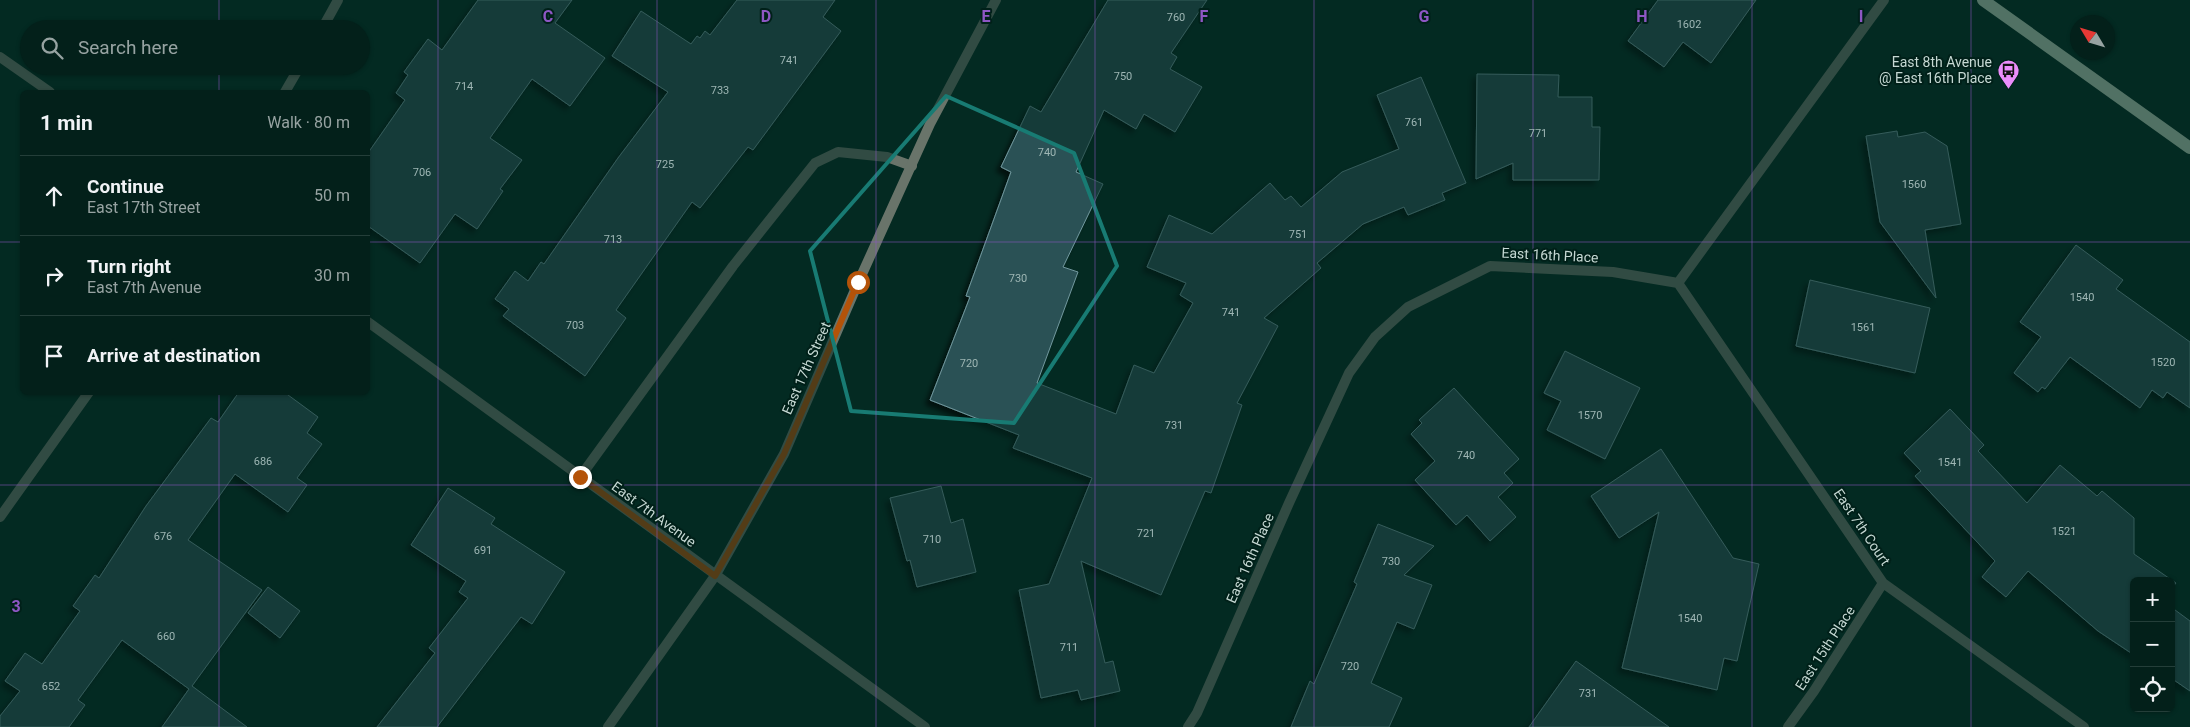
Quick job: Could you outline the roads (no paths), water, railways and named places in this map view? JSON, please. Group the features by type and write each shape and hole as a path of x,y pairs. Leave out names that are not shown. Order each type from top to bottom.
{"main road":[{"path":"1983,0 2190,148"}],"street":[{"path":"327,20 338,0"},
{"name":"East 17th Street","path":"608,727 715,576 784,454 930,124 996,0"},
{"path":"1678,283 1884,0"},
{"path":"0,57 20,71"},
{"path":"26,75 47,90"},
{"path":"287,90 295,75"},
{"path":"580,477 733,266 815,163 838,152 888,157 912,166"},
{"name":"East 16th Place","path":"1188,727 1197,713 1289,503 1349,373 1374,337 1408,307 1490,266 1613,272 1678,283"},
{"name":"East 7th Court","path":"1678,283 1883,583 2084,727"},
{"name":"East 7th Avenue","path":"370,323 925,727"},
{"path":"0,517 87,395"},
{"name":"East 15th Place","path":"1788,727 1814,691 1883,583"}],"place":[{"name":"East 8th Avenue @ East 16th Place","path":"2008,89"}]}
